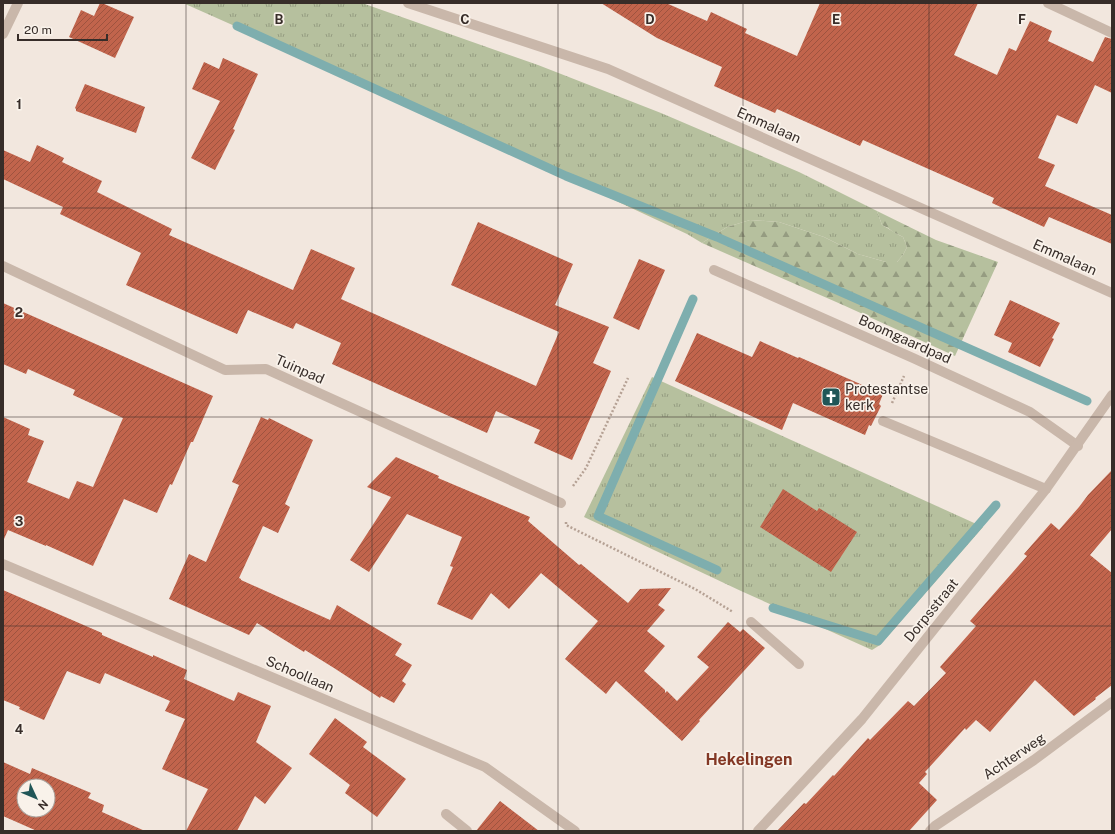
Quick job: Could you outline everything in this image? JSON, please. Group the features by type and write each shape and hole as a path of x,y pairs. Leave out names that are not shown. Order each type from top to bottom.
{"street":[{"path":"3,34 18,3"},
{"name":"Emmalaan","path":"408,3 608,69 1112,293"},
{"path":"1048,3 1112,33"},
{"name":"Tuinpad","path":"3,266 225,370 266,369 561,504"},
{"name":"Boomgaardpad","path":"714,270 913,358 1030,412 1078,446"},
{"name":"Dorpsstraat","path":"758,831 862,719 1046,489 1078,446 1112,396"},
{"path":"884,421 1046,489"},
{"name":"Schoollaan","path":"3,564 485,767 575,831"},
{"path":"751,622 799,664"},
{"name":"Achterweg","path":"930,831 935,826 1034,760 1112,702"},
{"path":"446,814 467,831"}],"path":[{"path":"884,421 913,358"},
{"path":"628,378 586,468 561,504 566,525 695,589 751,622"}],"green space":[{"path":"183,3 362,3 538,65 661,113 799,172 877,211 882,225 903,237 907,247 897,262 886,262 858,254 824,237 779,222 750,220 727,227 702,243 687,234 383,92"},
{"path":"877,211 936,240 998,262 955,356 702,243 727,227 750,220 779,222 824,237 858,254 886,262 897,262 907,247 903,237 882,225"},
{"path":"652,377 983,527 880,645 872,650 741,591 584,517"}],"building":[{"path":"100,3 134,17 115,58 69,37 81,10 94,16"},
{"path":"601,3 666,3 707,21 711,12 747,29 745,33 797,56 820,3 978,3 954,55 997,75 1009,48 1016,51 1030,21 1052,31 1048,41 1093,62 1105,37 1112,39 1112,93 1095,85 1077,124 1057,115 1038,158 1055,165 1045,186 1112,215 1112,244 1049,217 1044,227 992,203 994,198 863,140 860,146 777,109 775,113 714,86 722,67 657,38"},
{"path":"223,58 258,74 233,129 235,130 215,170 191,158 220,101 192,89 204,62 219,69"},
{"path":"85,84 145,107 136,133 76,111 75,108"},
{"path":"37,145 64,158 62,162 102,181 97,192 172,229 169,235 293,290 311,249 355,268 341,299 536,386 559,332 451,285 478,222 573,264 555,305 609,327 593,363 611,371 572,460 534,443 540,430 496,411 487,433 332,364 341,343 296,323 293,329 248,310 237,334 126,285 141,253 60,214 63,207 3,179 3,150 30,162"},
{"path":"639,259 665,270 639,330 613,318"},
{"path":"1010,300 1060,323 1040,367 1008,352 1012,343 994,335"},
{"path":"3,303 213,396 193,442 191,442 172,485 170,484 157,513 124,499 93,566 8,530 3,539 3,417 30,429 28,435 44,441 27,482 69,499 77,481 93,487 123,418 73,395 75,390 28,369 26,374 3,364"},
{"path":"697,333 752,357 760,341 883,394 879,404 881,406 871,426 869,425 865,435 793,403 782,430 675,381"},
{"path":"261,417 268,420 269,418 313,440 285,504 290,507 278,533 263,526 239,578 330,620 337,605 402,644 395,655 412,665 402,681 406,684 394,703 381,696 380,698 305,650 304,652 257,623 249,635 169,599 189,554 206,562 239,485 232,482"},
{"path":"396,457 439,476 438,478 530,517 528,521 579,565 581,564 628,603 640,589 671,588 658,605 665,610 647,631 665,646 644,671 665,690 665,693 667,691 677,701 709,667 697,657 728,622 740,632 743,629 765,648 699,720 700,721 682,741 616,681 606,694 565,659 598,621 541,573 509,609 491,593 472,620 437,604 453,567 450,566 462,537 407,514 369,572 350,560 391,497 367,487"},
{"path":"1112,470 1112,529 1090,555 1112,573 1112,685 1074,716 1035,680 990,732 976,720 966,730 965,728 925,772 927,774 919,783 937,800 909,831 777,831 804,803 806,804 833,775 834,776 868,738 870,740 908,701 914,706 946,673 940,667 976,626 970,621 1027,556 1024,554 1051,523 1059,530 1088,495"},
{"path":"783,489 817,511 819,508 857,532 831,572 760,527"},
{"path":"3,590 102,633 102,635 187,670 184,679 234,701 238,692 271,706 256,742 292,768 265,804 255,796 237,831 186,831 208,789 162,769 185,719 165,711 170,701 105,673 100,684 67,671 44,720 3,700"},
{"path":"335,718 367,742 363,747 406,779 377,817 345,793 350,785 309,754"},
{"path":"3,762 30,774 32,768 56,778 16,778 16,818 56,818 56,778 91,793 88,798 104,805 102,812 145,831 37,831 3,816"},
{"path":"500,801 539,831 476,831"}],"waterway":[{"path":"237,26 566,176 717,237 1087,401"},
{"path":"693,299 598,516 717,570"},
{"path":"773,608 878,641 996,505"}],"place":[{"name":"Protestantse kerk","path":"831,397"}],"district":[{"name":"Hekelingen","path":"749,759"}]}
